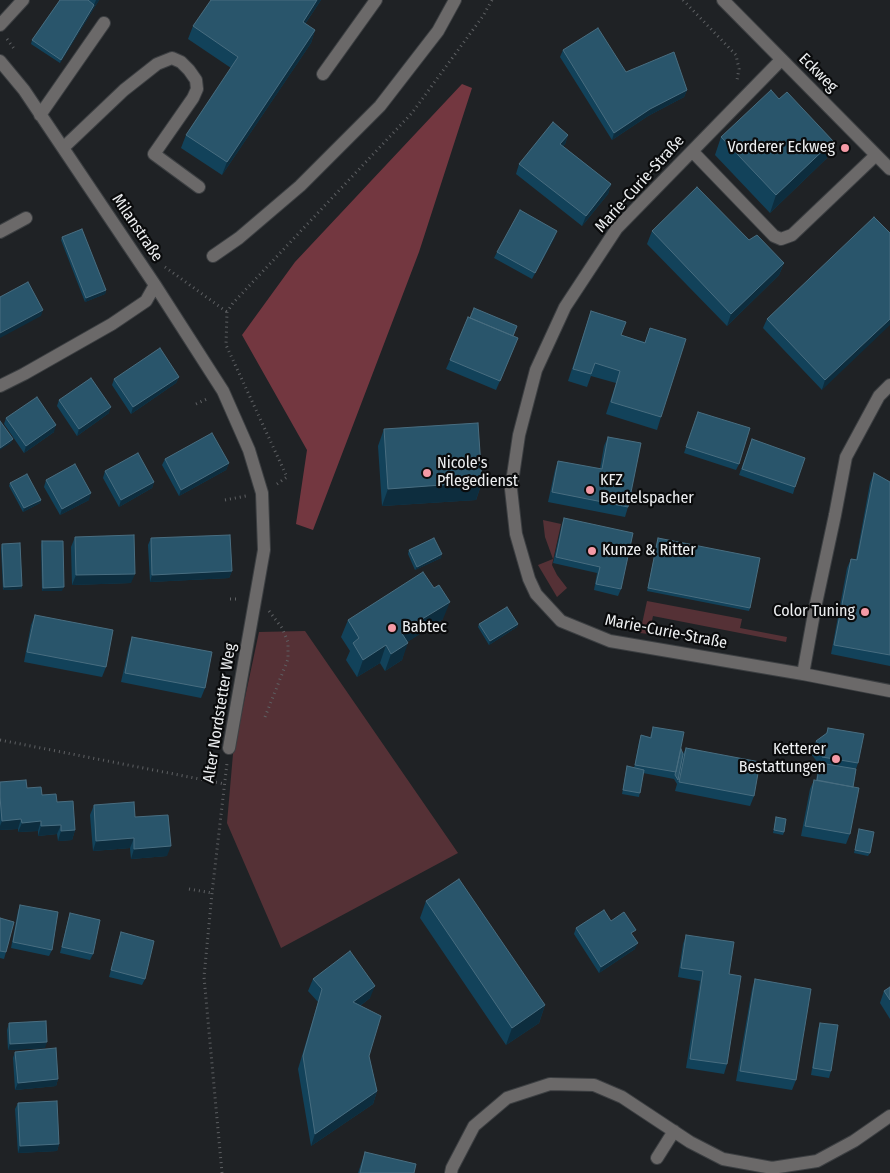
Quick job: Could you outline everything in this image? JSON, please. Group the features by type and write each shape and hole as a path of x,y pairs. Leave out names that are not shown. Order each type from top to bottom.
{"street":[{"path":"0,25 23,0"},
{"path":"323,74 376,0"},
{"name":"Eckweg","path":"723,0 890,169"},
{"path":"213,256 238,238 300,186 380,106 438,31 453,1"},
{"path":"40,115 104,24"},
{"path":"63,148 124,90 157,64 172,58 181,62 189,70 196,80 197,89 193,98 154,154 199,188"},
{"name":"Marie-Curie-Straße","path":"781,60 617,228 565,307 536,370 519,436 511,490 516,534 529,579 536,594 561,621 610,641 803,674 890,692"},
{"name":"Milanstraße","path":"0,61 24,90 155,285 146,301 112,324 0,386"},
{"path":"692,151 774,236 781,239 792,235 876,155"},
{"path":"0,232 26,218"},
{"name":"Alter Nordstetter Weg","path":"155,285 223,391 249,450 262,493 264,550 229,748"},
{"path":"803,674 814,608 836,515 846,457 879,396 890,384"},
{"path":"451,1173 474,1126 507,1098 550,1084 594,1085 622,1098 690,1142 723,1160 772,1168 817,1161 854,1141 890,1116"},
{"path":"657,1158 674,1131"}],"path":[{"path":"262,493 287,477 226,345 227,312 233,303 412,113 483,16 492,0"},
{"path":"683,0 736,55 739,69 737,86"},
{"path":"6,37 17,53"},
{"path":"162,265 227,312"},
{"path":"256,599 271,612 282,628 288,642 288,659 264,717"},
{"path":"0,740 225,784"},
{"name":"Alter Nordstetter Weg","path":"222,1173 204,977 229,748"},
{"path":"189,889 212,894"}],"shaded area":[{"path":"462,84 472,88 419,252 313,530 296,524 307,450 242,335 295,262"},
{"path":"543,520 561,524 552,565 567,588 557,597 538,565 553,559 545,537"},
{"path":"647,601 742,619 740,628 787,637 786,642 653,616 649,634 640,633"},
{"path":"305,631 458,853 281,948 227,823 233,754 259,632"}],"building":[{"path":"60,0 88,0 94,5 61,60 32,40"},
{"path":"211,0 317,0 303,22 315,30 227,162 186,135 238,57 193,26"},
{"path":"598,28 626,72 674,52 687,90 650,109 614,133 563,50"},
{"path":"771,90 779,99 787,92 833,141 776,195 721,137"},
{"path":"553,122 568,135 560,144 611,184 586,216 519,164"},
{"path":"697,187 749,240 757,235 784,263 731,314 652,231"},
{"path":"520,210 557,231 535,273 497,252"},
{"path":"874,217 890,233 890,319 825,380 767,319"},
{"path":"82,229 106,290 86,298 62,237"},
{"path":"28,282 43,310 0,333 0,297"},
{"path":"474,308 517,326 513,336 470,318"},
{"path":"591,311 626,322 621,335 645,343 650,328 686,339 661,417 611,402 620,371 595,363 591,374 573,369"},
{"path":"468,317 518,338 500,381 450,360"},
{"path":"160,348 179,377 133,407 114,379"},
{"path":"91,378 111,407 79,429 59,400"},
{"path":"37,397 56,425 26,446 6,418"},
{"path":"698,412 750,428 739,464 686,447"},
{"path":"0,421 13,439 0,448"},
{"name":"Nicole's Pflegedienst","path":"478,423 482,482 388,489 384,429"},
{"path":"212,433 229,463 181,490 165,459"},
{"name":"KFZ Beutelspacher","path":"608,437 641,443 628,507 552,492 558,461 602,469"},
{"path":"752,439 805,458 795,487 742,469"},
{"path":"138,453 154,482 121,500 105,471"},
{"path":"75,464 91,493 62,509 46,480"},
{"name":"Color Tuning","path":"874,473 890,482 890,655 834,645 851,559 857,560"},
{"path":"27,474 41,500 24,508 10,483"},
{"name":"Kunze & Ritter","path":"564,518 633,533 621,589 596,584 600,567 556,557"},
{"path":"134,535 135,574 76,575 75,537"},
{"path":"230,535 232,571 152,575 151,538"},
{"path":"434,538 442,554 417,567 409,550"},
{"path":"658,538 760,558 750,608 648,588"},
{"path":"42,541 63,541 64,587 43,588"},
{"path":"20,543 22,586 4,587 2,544"},
{"name":"Babtec","path":"423,572 434,588 439,585 450,602 401,632 408,643 391,654 386,645 363,660 353,643 359,638 348,620"},
{"path":"507,607 518,624 490,641 479,624"},
{"path":"35,615 113,630 106,667 27,652"},
{"path":"132,637 212,652 205,688 125,673"},
{"path":"653,727 684,732 676,772 635,765 641,735 651,738"},
{"path":"828,728 864,734 858,763 822,757 823,751 816,741 827,733"},
{"path":"686,748 760,762 754,796 679,782"},
{"path":"681,749 683,754 678,780 675,775"},
{"path":"820,763 856,769 853,787 817,780"},
{"path":"627,766 644,770 640,793 623,790"},
{"path":"26,780 27,788 41,787 42,795 56,794 57,802 73,801 75,830 61,831 61,825 41,826 41,821 22,823 21,819 2,821 0,782"},
{"path":"814,780 859,788 850,834 805,826"},
{"path":"134,802 135,817 168,815 171,846 134,849 134,838 96,841 94,805"},
{"path":"776,817 786,819 784,832 774,830"},
{"path":"859,829 874,832 870,853 855,850"},
{"path":"459,879 545,1005 512,1028 426,901"},
{"path":"20,905 58,912 52,950 13,942"},
{"path":"604,910 611,921 624,912 636,930 631,933 638,943 601,967 576,928"},
{"path":"70,913 100,920 93,954 62,947"},
{"path":"0,918 14,922 6,952 0,951"},
{"path":"121,932 154,941 145,979 111,970"},
{"path":"686,935 734,942 729,974 741,976 727,1064 690,1059 703,971 681,968"},
{"path":"350,951 375,986 353,1002 381,1016 369,1056 377,1091 315,1134 303,1056 322,989 313,979"},
{"path":"755,979 811,989 796,1080 740,1071"},
{"path":"890,987 890,1000 884,991"},
{"path":"46,1021 47,1042 10,1044 9,1023"},
{"path":"820,1023 838,1025 831,1071 813,1068"},
{"path":"56,1048 58,1079 18,1083 15,1052"},
{"path":"57,1101 59,1144 20,1146 18,1103"},
{"path":"365,1152 416,1164 414,1173 360,1173"}],"place":[{"name":"Vorderer Eckweg","path":"845,148"},
{"name":"Nicole's Pflegedienst","path":"427,473"},
{"name":"KFZ Beutelspacher","path":"590,490"},
{"name":"Kunze & Ritter","path":"592,551"},
{"name":"Color Tuning","path":"865,612"},
{"name":"Babtec","path":"392,628"},
{"name":"Ketterer Bestattungen","path":"836,759"}]}
